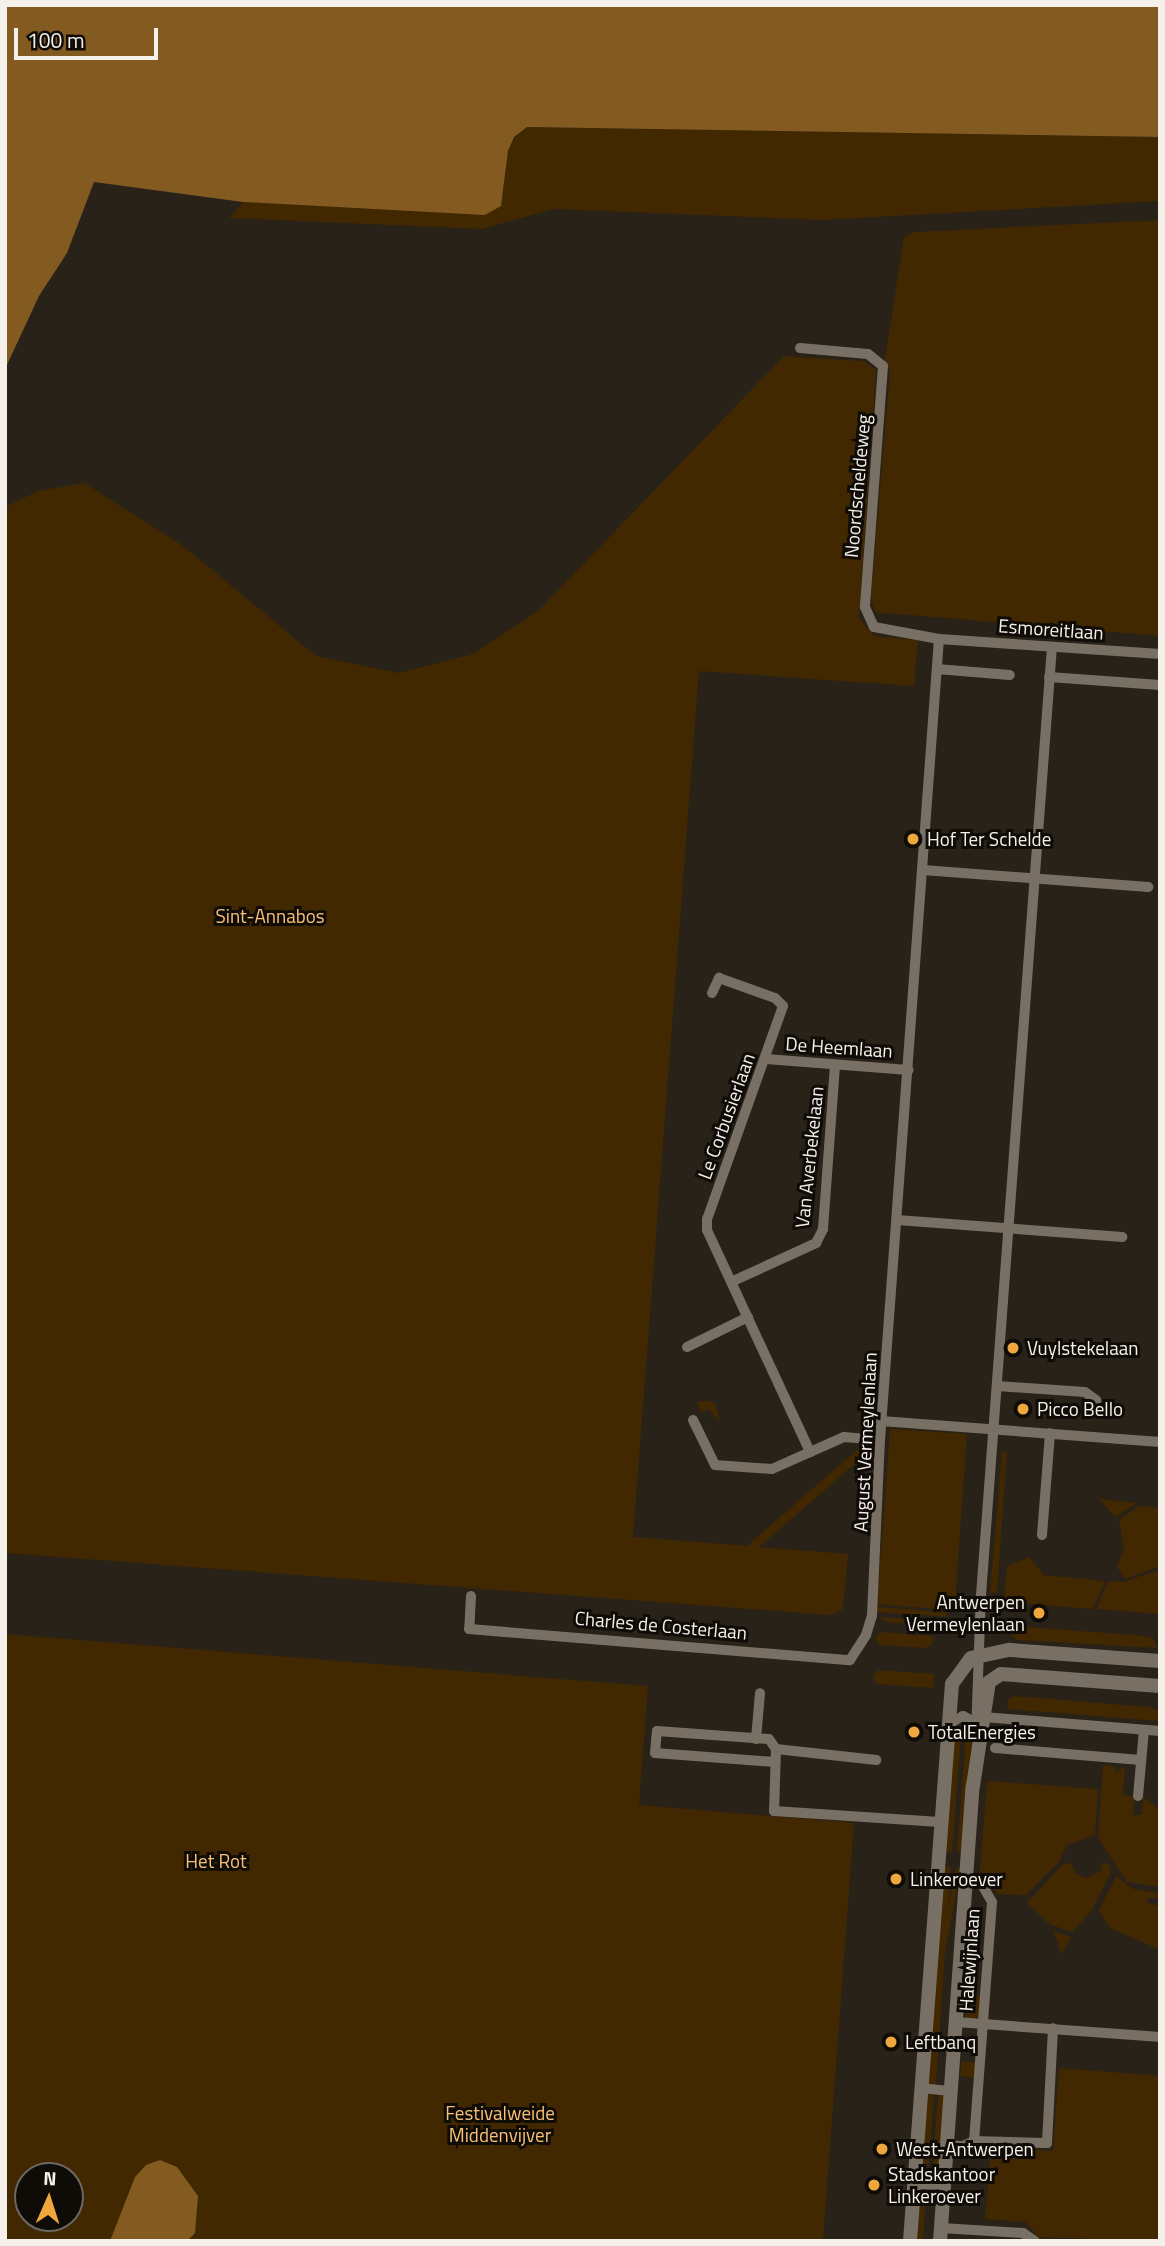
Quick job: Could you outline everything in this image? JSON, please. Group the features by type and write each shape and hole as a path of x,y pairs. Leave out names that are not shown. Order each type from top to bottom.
{"main road":[{"path":"977,1659 1010,1650 1156,1659"},
{"name":"Halewijnlaan","path":"910,2241 947,1727 952,1684 960,1669 977,1659"},
{"path":"979,1720 989,1682 1001,1674 1160,1686"},
{"name":"Halewijnlaan","path":"940,2234 979,1720"}],"street":[{"name":"Noordscheldeweg","path":"800,348 868,354 882,363 866,614 881,630 939,639"},
{"name":"Esmoreitlaan","path":"939,639 1160,654"},
{"name":"August Vermeylenlaan","path":"850,1660 866,1635 872,1615 881,1421 939,639"},
{"path":"979,1720 977,1659 1052,647"},
{"path":"937,669 1010,675"},
{"path":"1049,677 1160,685"},
{"path":"923,870 1148,887"},
{"name":"Le Corbusierlaan","path":"712,993 719,978 780,1001 783,1011 707,1219 707,1230 810,1452"},
{"name":"De Heemlaan","path":"766,1059 909,1070"},
{"name":"Van Averbekelaan","path":"731,1282 816,1243 823,1229 835,1065"},
{"path":"897,1220 1122,1237"},
{"path":"687,1347 748,1317"},
{"path":"997,1386 1085,1392 1096,1400"},
{"path":"694,1420 715,1465 772,1469 844,1437 880,1440"},
{"path":"881,1421 1160,1442"},
{"path":"1042,1535 1050,1433"},
{"name":"Charles de Costerlaan","path":"471,1596 469,1629 850,1660"},
{"path":"977,1659 988,1673 1001,1674"},
{"path":"756,1739 760,1693"},
{"path":"947,1727 956,1717 1160,1731"},
{"path":"1138,1796 1143,1730"},
{"path":"775,1762 655,1754 657,1731 769,1740 776,1749 774,1811 940,1822"},
{"path":"995,1748 1141,1760"},
{"path":"776,1749 876,1760"},
{"name":"Halewijnlaan","path":"966,1881 981,1883 992,1902 974,2141"},
{"path":"956,2022 1160,2036"},
{"path":"947,2145 963,2146 974,2141 1047,2143 1053,2028"},
{"path":"921,2088 951,2091"},
{"path":"914,2184 944,2185"},
{"path":"940,2234 1023,2233 1035,2241"}],"green space":[{"path":"527,127 1160,137 1160,201 823,220 553,209 482,229 229,218 243,202 485,214 501,206 508,152 514,137"},
{"path":"1160,220 1160,636 875,612 871,597 890,372 885,359 904,237 915,232"},
{"name":"Sint-Annabos","path":"784,356 863,361 876,370 859,618 874,636 918,640 914,686 699,671 633,1537 848,1554 843,1609 831,1615 5,1553 5,507 38,491 84,483 182,545 316,656 399,673 473,654 539,610"},
{"path":"697,1402 715,1403 720,1422 709,1409 701,1412"},
{"path":"890,1429 967,1434 955,1602 949,1610 877,1604"},
{"path":"864,1444 870,1451 751,1554 745,1548"},
{"path":"1002,1452 1007,1452 997,1593 990,1592"},
{"path":"1099,1499 1137,1503 1115,1517"},
{"path":"1139,1506 1160,1508 1160,1566 1125,1579 1117,1567 1124,1548 1119,1520"},
{"path":"1029,1557 1044,1575 1105,1581 1093,1609 1004,1602 1007,1566"},
{"path":"1160,1570 1160,1614 1097,1609 1108,1581 1123,1582"},
{"path":"877,1607 947,1612 946,1617 877,1612"},
{"path":"879,1617 940,1621 936,1626 886,1622"},
{"path":"1015,1626 1145,1636 1153,1638 1157,1648 1017,1640 1010,1633"},
{"path":"880,1632 933,1636 932,1645 926,1648 880,1645 875,1638"},
{"path":"5,1634 648,1686 639,1805 854,1823 823,2241 5,2241"},
{"path":"878,1670 934,1674 933,1688 877,1684 872,1677"},
{"path":"1014,1696 1148,1707 1160,1711 1160,1721 1007,1709 1008,1700"},
{"path":"953,1735 961,1735 952,1852 946,1850"},
{"path":"966,1735 974,1736 963,1852 957,1853"},
{"path":"1103,1765 1115,1766 1115,1772 1125,1767 1123,1795 1134,1796 1133,1815 1142,1815 1143,1797 1160,1810 1159,1887 1127,1882 1098,1838"},
{"path":"987,1781 1098,1789 1095,1835 1067,1845 1059,1862 1026,1895 997,1894 980,1871"},
{"path":"1071,1863 1076,1874 1087,1878 1101,1871 1102,1863 1109,1864 1111,1872 1092,1910 1072,1932 1049,1924 1027,1903 1062,1865"},
{"path":"943,1866 951,1867 936,2084 928,2084"},
{"path":"956,1868 961,1869 920,2082 915,2081"},
{"path":"1116,1876 1133,1889 1159,1893 1160,1898 1148,1898 1147,1903 1160,1906 1158,1949 1110,1928 1099,1910"},
{"path":"1053,1931 1071,1937 1061,1955 1058,1943"},
{"path":"967,1994 983,1996 982,2012 974,2020 966,2019"},
{"path":"962,2061 978,2063 976,2078 960,2076"},
{"path":"1059,2068 1160,2076 1160,2241 1038,2237 1026,2222 985,2219 991,2148 1053,2151"},
{"path":"928,2094 934,2095 929,2164 921,2164"},
{"path":"938,2095 944,2096 941,2165 933,2164"},
{"path":"926,2194 923,2241 914,2241 919,2197"}],"shaded area":[{"path":"5,5 1160,5 1160,137 527,127 514,137 508,151 501,206 485,215 243,202 94,182 67,253 39,296 5,369"},
{"path":"160,2160 177,2167 198,2196 195,2233 187,2241 110,2241 135,2177 146,2165"}],"place":[{"name":"Hof Ter Schelde","path":"913,839"},
{"name":"Vuylstekelaan","path":"1013,1348"},
{"name":"Picco Bello","path":"1023,1409"},
{"name":"Antwerpen Vermeylenlaan","path":"1039,1613"},
{"name":"TotalEnergies","path":"914,1732"},
{"name":"Linkeroever","path":"896,1879"},
{"name":"Leftbanq","path":"891,2042"},
{"name":"West-Antwerpen","path":"882,2149"},
{"name":"Stadskantoor Linkeroever","path":"874,2185"}],"park label":[{"name":"Het Rot","path":"216,1861"},
{"name":"Festivalweide Middenvijver","path":"500,2124"}]}
